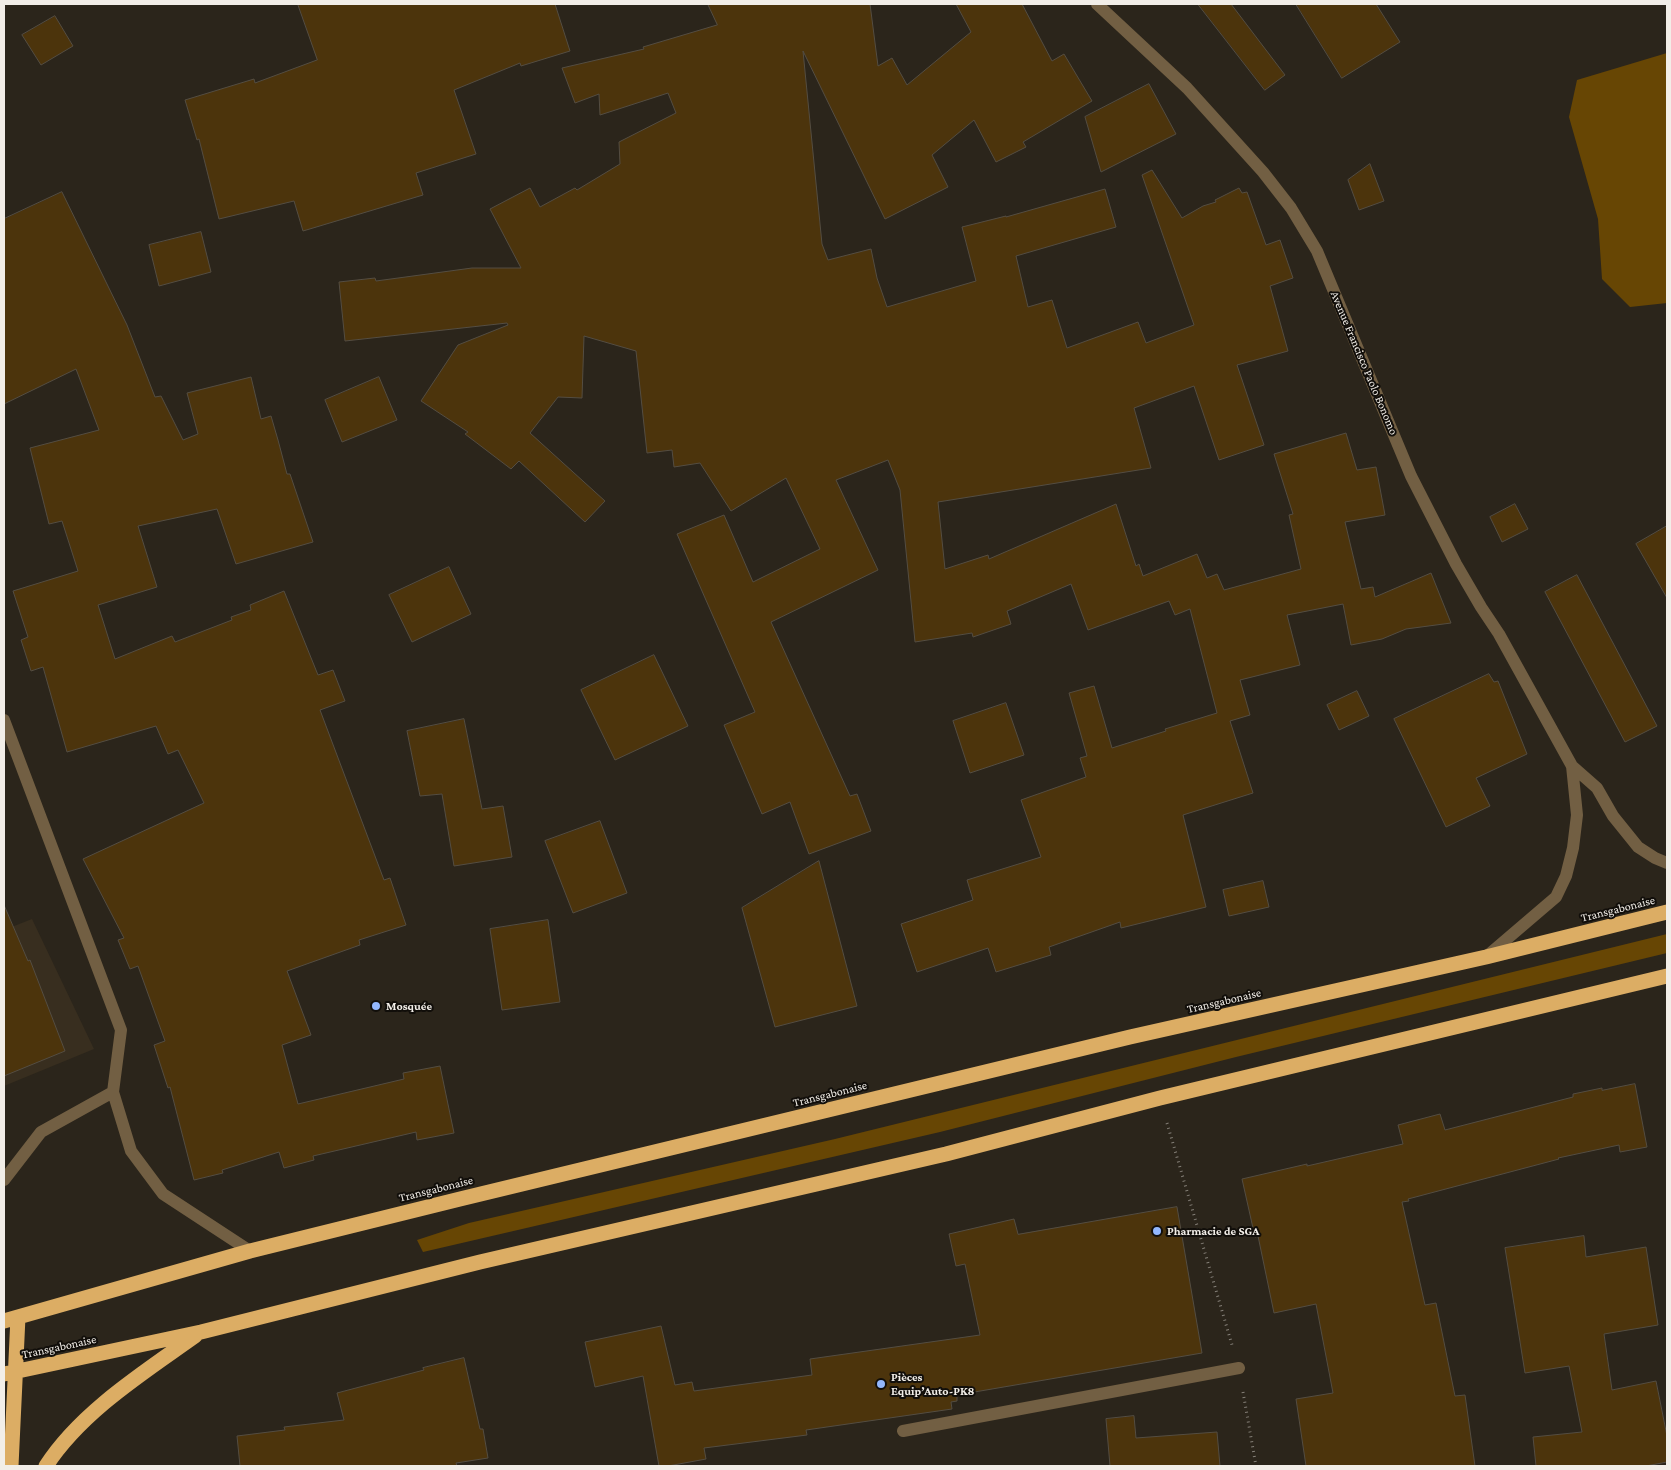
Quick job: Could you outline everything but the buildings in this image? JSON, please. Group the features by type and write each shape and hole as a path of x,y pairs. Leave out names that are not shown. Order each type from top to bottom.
{"highway":[{"name":"Transgabonaise","path":"11,1319 250,1251 1120,1039 1486,958 1667,912"},
{"name":"Transgabonaise","path":"10,1373 201,1332 480,1262 946,1154 1160,1098 1667,976"},
{"path":"11,1319 11,1466"},
{"path":"46,1466 54,1454 97,1408 201,1332"}],"street":[{"name":"Avenue Francisco Paolo Bonomo","path":"1097,4 1187,88 1263,172 1291,208 1317,251 1411,476 1456,564 1481,608 1499,634 1572,766"},
{"path":"4,720 121,1030 113,1092 131,1150 162,1194 250,1251"},
{"path":"1572,766 1597,788 1613,816 1638,847 1667,863"},
{"path":"1486,958 1556,897 1566,876 1573,848 1577,815 1572,766"},
{"path":"4,1180 41,1132 113,1092"},
{"path":"903,1431 1239,1368"}],"path":[{"path":"1160,1098 1239,1368 1256,1466"}],"shaded area":[{"path":"1667,53 1667,303 1630,307 1602,279 1598,219 1569,117 1577,80"},
{"path":"32,919 94,1049 4,1086 4,930"},
{"path":"1667,934 1667,953 1236,1057 940,1132 423,1252 417,1240 469,1223 835,1139"}],"place":[{"name":"Mosquée","path":"376,1006"},
{"name":"Pharmacie de SGA","path":"1157,1231"},
{"name":"Pièces Equip’Auto-PK8","path":"881,1384"}]}
